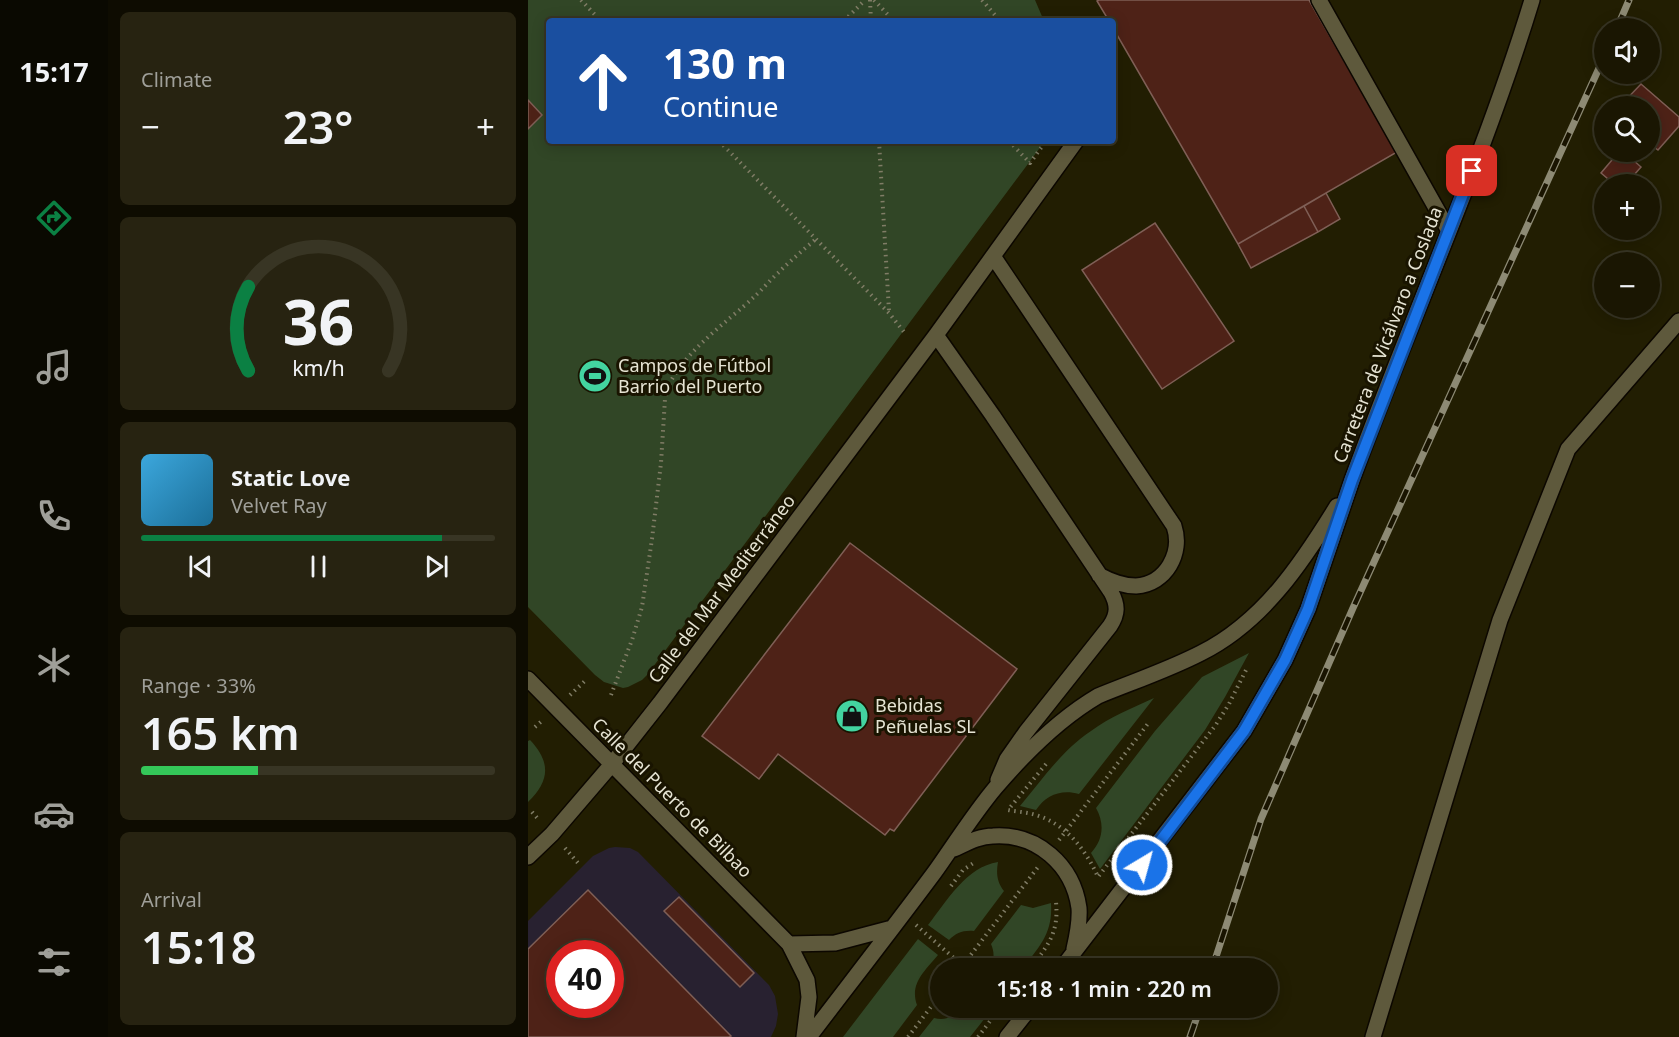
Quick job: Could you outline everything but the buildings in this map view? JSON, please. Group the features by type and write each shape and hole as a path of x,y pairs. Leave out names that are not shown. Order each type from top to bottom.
{"street":[{"path":"1319,0 1449,231"},
{"name":"Carretera de Vicálvaro a Coslada","path":"1352,480 1449,231 1516,51 1532,0"},
{"name":"Calle del Mar Mediterráneo","path":"528,857 552,834 612,764 660,703 936,335 1074,144"},
{"path":"993,256 1174,526 1177,539 1176,551 1172,562 1159,577 1143,585 1134,586 1112,582 1100,575"},
{"path":"1373,1037 1500,620 1568,450 1679,321"},
{"path":"936,335 1112,592 1116,602 1117,611 1113,622 1015,747 995,788"},
{"path":"809,1037 995,788 1034,747 1073,712 1098,696 1201,653 1237,629 1274,597 1315,542 1352,480"},
{"path":"1070,958 1256,713 1285,660 1308,609 1352,480"},
{"name":"Calle del Puerto de Bilbao","path":"528,679 789,944 807,980 809,997 804,1037"},
{"path":"950,851 972,840 992,836 1012,836 1032,842 1049,853 1065,869 1075,888 1079,910 1073,955"},
{"path":"789,944 835,943 892,928"},
{"path":"1007,1037 1022,1018"}],"path":[{"path":"580,0 598,18"},
{"path":"847,18 865,0"},
{"path":"871,18 872,0"},
{"path":"872,0 891,18"},
{"path":"982,0 997,18"},
{"path":"724,144 889,313 904,332"},
{"path":"879,144 889,313"},
{"path":"1013,144 1030,163 1044,144"},
{"path":"611,695 642,607 661,463 666,390 670,380 704,342 816,238"},
{"path":"1051,758 1008,810 1036,815 1066,831 1080,845 1098,877 1215,726 1246,670"},
{"path":"951,886 963,870 984,859"},
{"path":"1030,863 1045,875"},
{"path":"1039,958 1054,934 1058,916 1056,899"},
{"path":"903,914 954,958"},
{"path":"919,928 925,920"},
{"path":"908,1037 930,1008"},
{"path":"978,1037 992,1018"}],"shaded area":[{"path":"615,847 630,848 638,852 769,985 775,996 778,1014 771,1037 528,1037 528,921 593,856"}],"green space":[{"path":"528,0 1035,0 1043,18 546,18 546,144 1043,144 642,680 623,688 604,682 528,607"},
{"path":"1249,653 1205,730 1100,869 1091,853 1098,843 1102,826 1096,808 1155,731 1202,677"},
{"path":"1154,698 1079,794 1066,792 1054,795 1044,800 1036,810 1020,806 1071,747 1113,717"},
{"path":"530,740 542,756 545,771 541,787 528,802 528,741"},
{"path":"998,862 998,877 1004,891 974,931 960,932 949,940 928,925 958,886 976,871"},
{"path":"1051,903 1050,923 1044,939 1031,958 994,958 991,944 1021,905 1033,908"},
{"path":"918,939 938,955 936,958 930,958 930,965 917,983 915,997 917,1005 893,1037 843,1037"},
{"path":"934,1018 985,1018 970,1037 919,1037"}],"railway":[{"path":"1621,18 1629,0"},
{"path":"1216,958 1261,819 1353,608 1594,79"},
{"path":"1190,1037 1197,1018"}],"place":[{"name":"Campos de Fútbol Barrio del Puerto","path":"595,376"},
{"name":"Bebidas Peñuelas SL","path":"852,716"}],"route":[{"path":"1142,865 1244,731 1300,630 1352,480 1472,171"}]}
